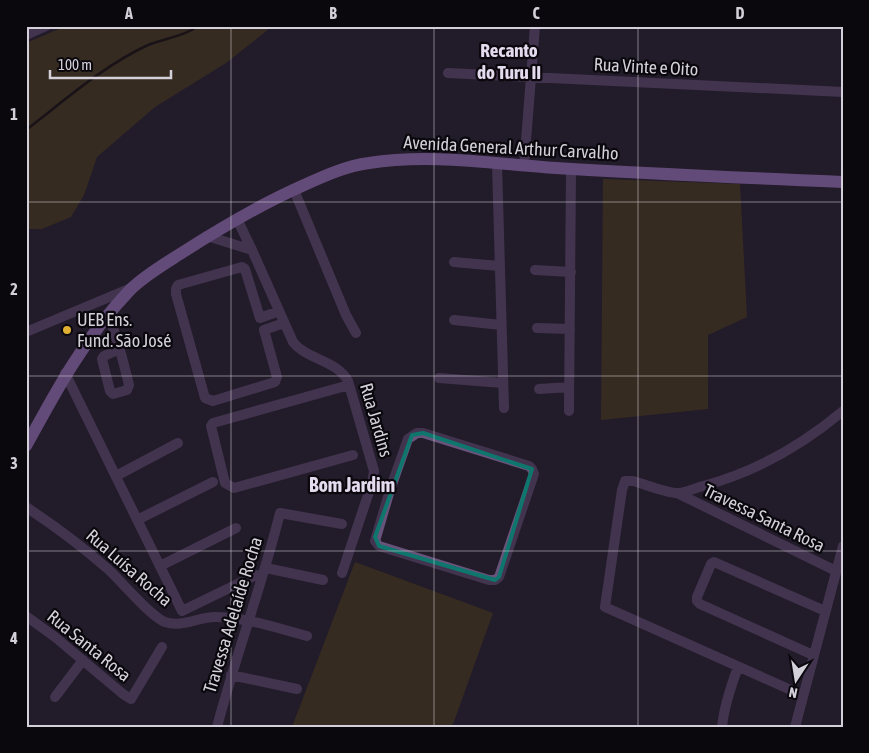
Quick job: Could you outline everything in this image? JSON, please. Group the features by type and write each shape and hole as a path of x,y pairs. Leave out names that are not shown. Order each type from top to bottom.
{"main road":[{"name":"Avenida General Arthur Carvalho","path":"26,446 79,353 108,315 132,288 153,271 236,219 294,190 345,168 399,160 444,160 571,169 843,182"}],"street":[{"path":"26,35 46,26"},
{"path":"524,166 536,26"},
{"name":"Rua Vinte e Oito","path":"448,73 843,92"},
{"path":"497,164 504,408"},
{"path":"569,411 571,169"},
{"path":"294,190 346,315 356,333"},
{"name":"Rua Jardins","path":"236,219 296,345 341,370 346,376 349,385 374,471 372,484 342,573"},
{"path":"208,236 252,250"},
{"path":"454,262 499,266"},
{"path":"242,267 245,270 260,318 277,381 274,384 213,401 207,400 176,294 176,287 187,282 242,267"},
{"path":"536,270 571,272"},
{"path":"26,332 132,288"},
{"path":"260,318 279,311"},
{"path":"108,315 120,349"},
{"path":"454,320 501,325"},
{"path":"264,330 284,323"},
{"path":"537,328 570,329"},
{"path":"66,374 182,611 256,575"},
{"path":"439,378 503,383"},
{"path":"349,385 214,423 211,426 225,482 234,488 353,455"},
{"path":"539,389 569,387"},
{"name":"Travessa Santa Rosa","path":"677,493 749,471 776,458 811,436 843,411"},
{"path":"417,433 423,433 529,466 534,474 499,577 495,580 489,580 378,546 375,536 390,490 408,439 417,433"},
{"path":"116,476 178,444"},
{"name":"Travessa Santa Rosa","path":"738,667 605,607 622,490 625,481 628,480 677,493 836,571"},
{"path":"137,520 213,482"},
{"path":"372,484 390,490"},
{"name":"Rua Luísa Rocha","path":"26,507 61,531 108,569 160,620 174,624 209,617 249,621 307,636"},
{"name":"Travessa Adelaíde Rocha","path":"217,727 231,675 266,568 280,513 342,524"},
{"path":"160,566 236,528"},
{"path":"795,727 843,546"},
{"path":"813,655 700,604 697,601 697,596 711,564 714,562 825,611"},
{"path":"266,568 324,580"},
{"name":"Rua Santa Rosa","path":"26,616 131,700 162,647"},
{"path":"55,697 83,660"},
{"path":"722,727 730,687 738,667 802,695"},
{"path":"231,675 297,689"}],"highlighted area":[{"path":"423,433 532,469 499,577 495,580 379,546 375,537 412,435"}],"shaded area":[{"path":"66,26 279,26 270,28 226,63 155,107 97,157 84,195 71,217 42,229 26,229 26,43"},
{"path":"603,179 740,184 747,317 708,335 708,409 601,420"},
{"path":"355,562 493,613 452,727 292,727"}],"waterway":[{"path":"26,130 85,84 131,53 148,45 180,35 198,26"}],"place":[{"name":"UEB Ens. Fund. São José","path":"67,330"}],"district":[{"name":"Recanto do Turu II","path":"509,61"},
{"name":"Bom Jardim","path":"352,485"}]}
